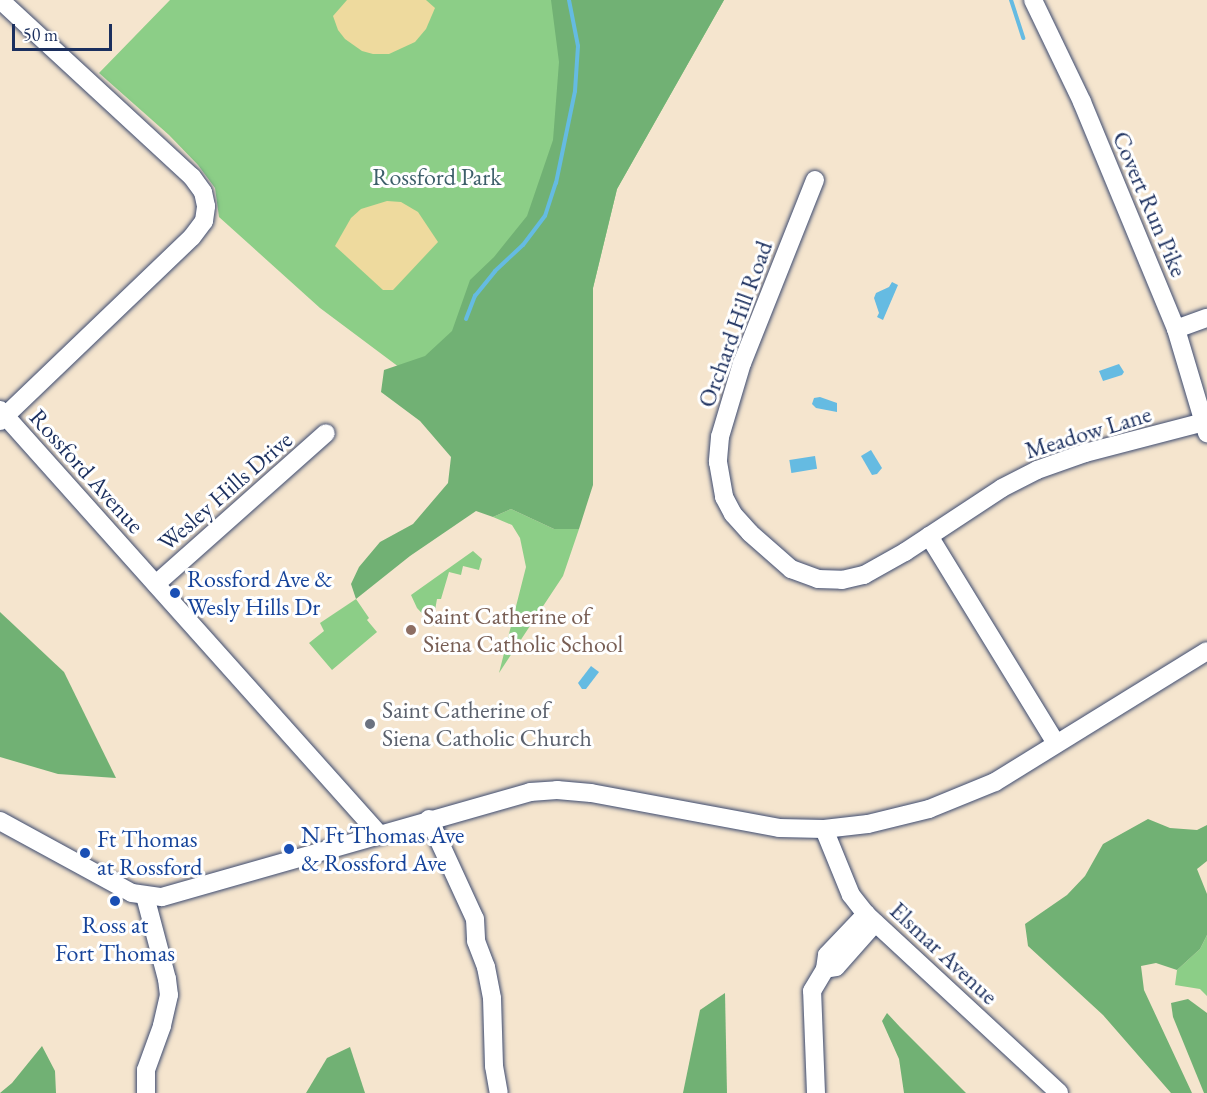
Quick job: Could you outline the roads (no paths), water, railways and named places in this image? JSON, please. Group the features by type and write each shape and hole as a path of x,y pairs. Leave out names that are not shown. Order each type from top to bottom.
{"street":[{"name":"Rossford Avenue","path":"0,0 192,177 203,192 206,206 204,221 192,237 2,416 156,584 379,834"},
{"name":"Covert Run Pike","path":"1033,0 1082,102 1176,329 1206,428"},
{"name":"Orchard Hill Road","path":"815,180 732,392 720,437 718,462 723,497 733,514 758,541 791,568 811,578 842,580 864,575 929,536"},
{"path":"1176,329 1207,318"},
{"name":"Meadow Lane","path":"929,536 1002,488 1037,470 1085,453 1206,428"},
{"name":"Wesley Hills Drive","path":"156,584 326,434"},
{"path":"929,536 1056,743"},
{"path":"0,821 132,893 145,896 176,895 510,795 557,790 620,798 778,828 824,828 868,824 952,801 995,782 1207,651"},
{"path":"429,819 475,919 476,941 486,967 492,998 494,1066 499,1093"},
{"name":"Elsmar Avenue","path":"824,828 851,895 871,918 1059,1093"},
{"path":"145,896 167,979 169,995 162,1026 146,1070 146,1093"},
{"path":"816,1093 812,991 825,969 827,955 871,918"}],"water":[{"path":"892,282 898,285 883,320 877,317 879,313 874,298 876,293 889,287"},
{"path":"1119,364 1124,372 1122,375 1103,381 1099,371"},
{"path":"820,397 837,403 837,412 816,408 812,404 814,398"},
{"path":"871,450 882,468 877,474 872,475 861,456"},
{"path":"815,456 817,469 791,473 789,460"},
{"path":"591,666 599,672 586,689 582,689 578,683"}],"waterway":[{"path":"466,319 475,296 495,271 523,245 545,216 556,183 575,91 578,46 569,0"},
{"path":"1011,0 1023,38"}],"place":[{"name":"Rossford Ave & Wesly Hills Dr","path":"175,593"},
{"name":"Saint Catherine of Siena Catholic School","path":"411,630"},
{"name":"Saint Catherine of Siena Catholic Church","path":"370,724"},
{"name":"N Ft Thomas Ave & Rossford Ave","path":"289,849"},
{"name":"Ft Thomas at Rossford","path":"85,853"},
{"name":"Ross at Fort Thomas","path":"115,901"}],"park label":[{"name":"Rossford Park","path":"437,177"}]}
